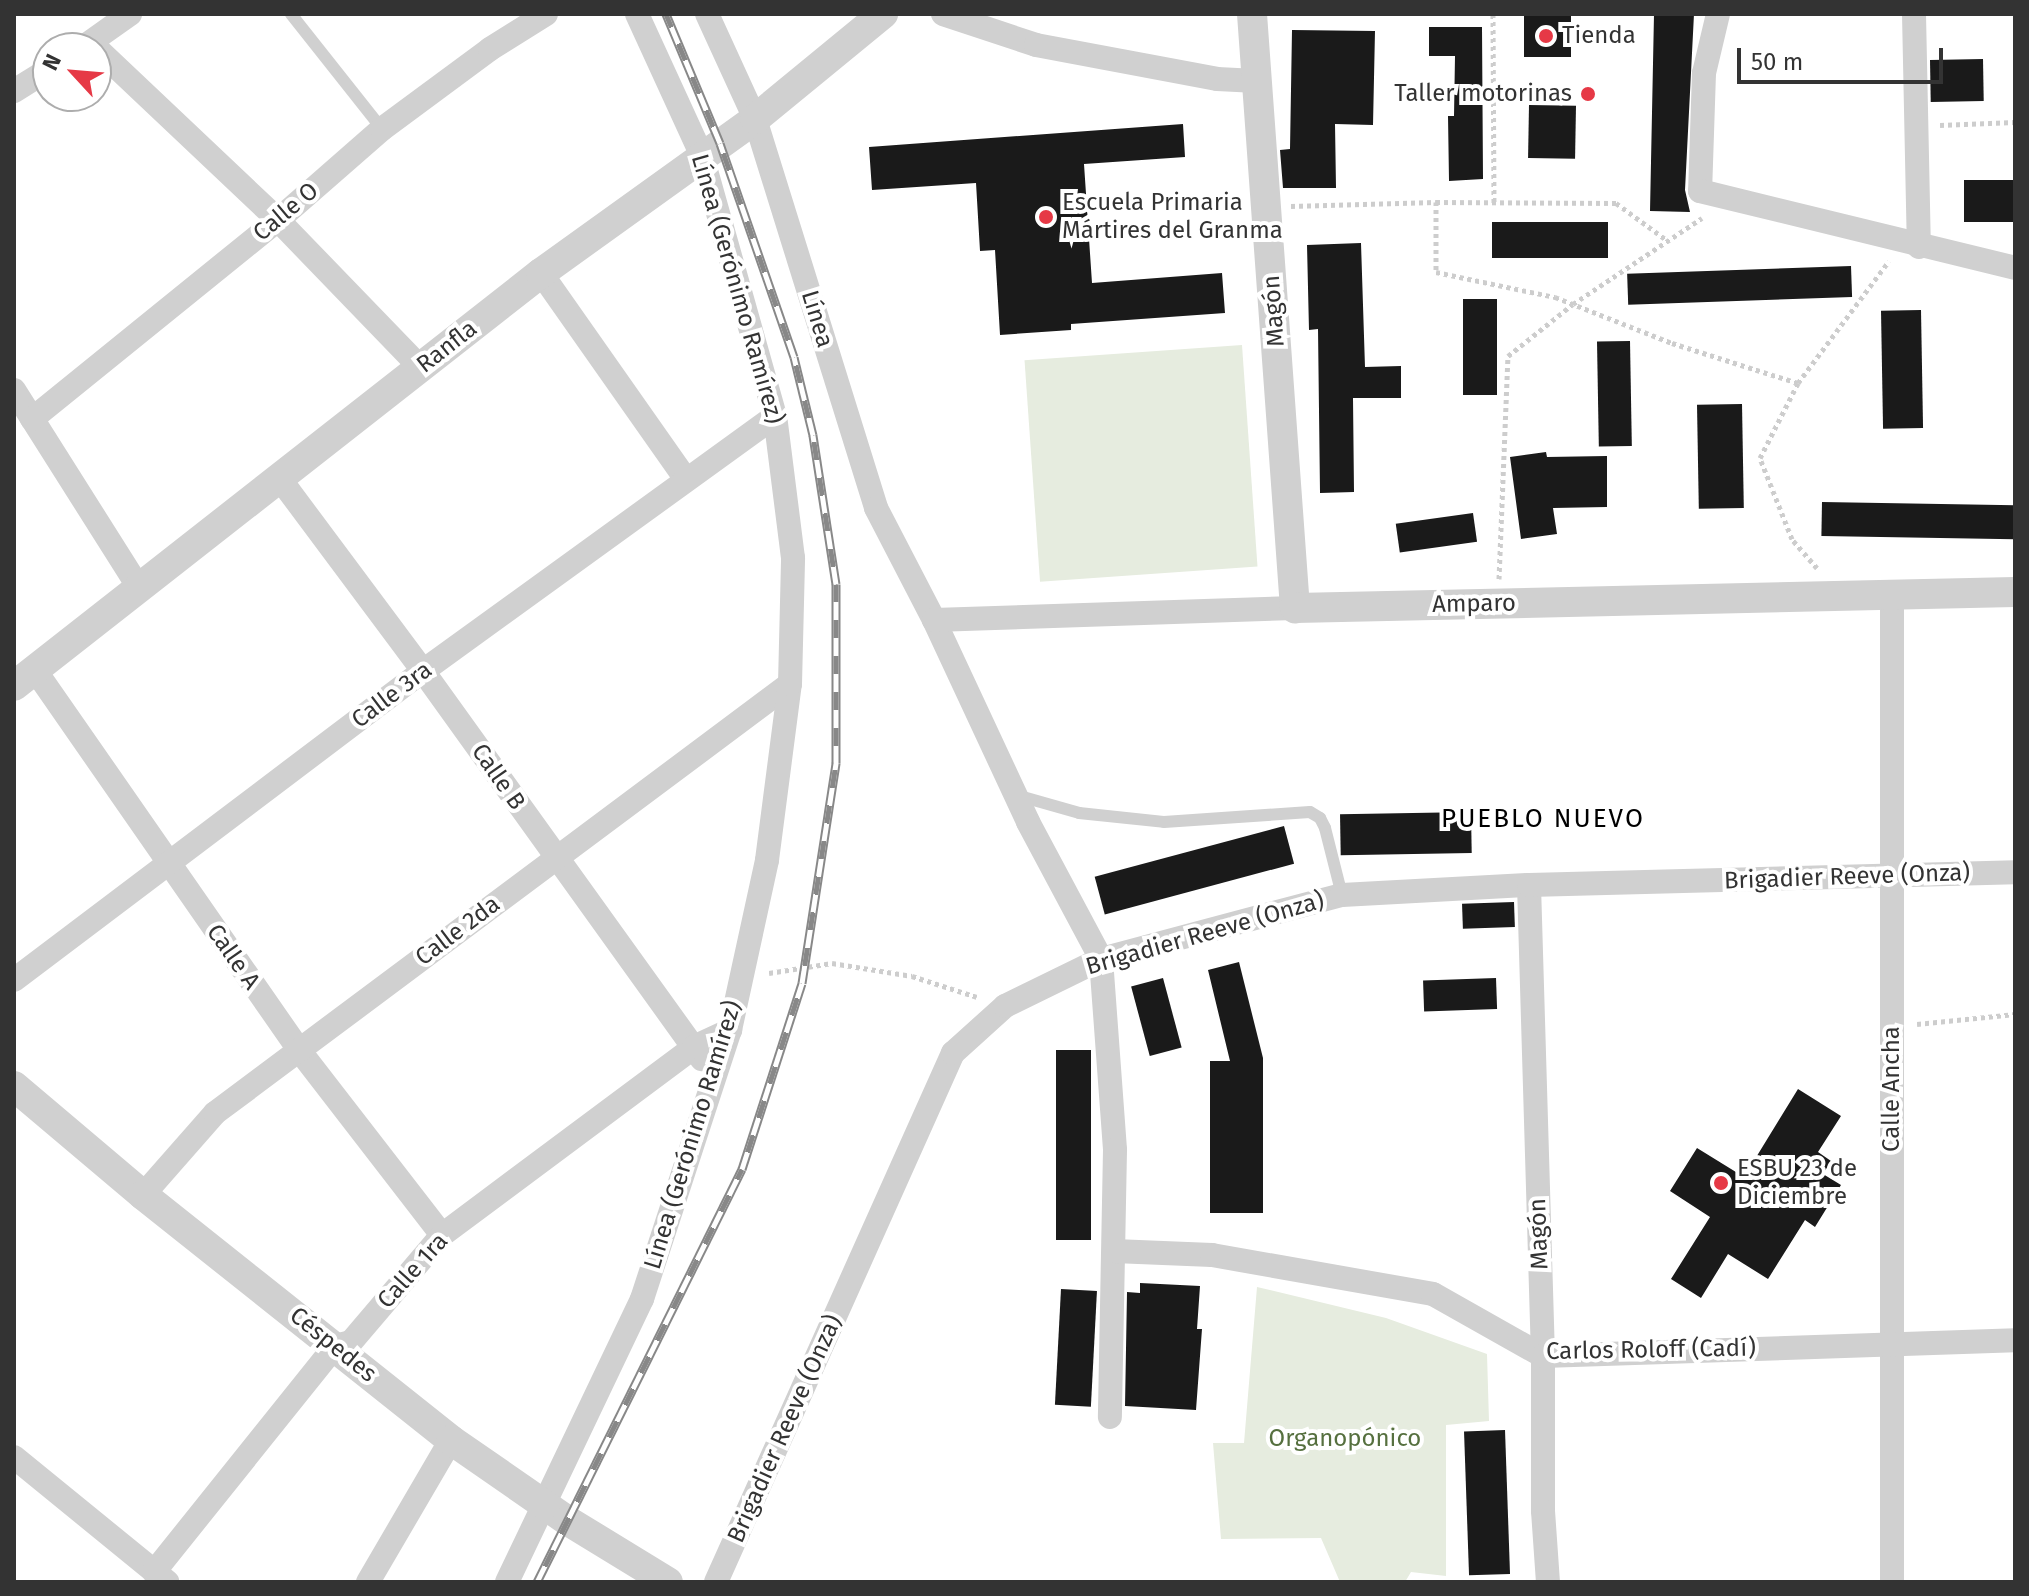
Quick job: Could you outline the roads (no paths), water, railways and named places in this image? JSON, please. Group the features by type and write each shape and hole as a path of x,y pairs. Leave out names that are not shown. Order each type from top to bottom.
{"street":[{"path":"104,32 130,14"},
{"name":"Calle O","path":"32,419 278,220 382,129 490,49 546,14"},
{"name":"Línea (Gerónimo Ramírez)","path":"507,1582 542,1502 642,1299 730,1030 767,860 790,684 793,558 775,416 702,156 637,14"},
{"name":"Línea","path":"707,14 755,119 876,508 934,620 1016,795 1101,959"},
{"name":"Ranfla","path":"24,678 541,273 755,119 883,14"},
{"path":"943,14 1036,45 1217,79 1257,81"},
{"name":"Magón","path":"1252,14 1295,608"},
{"path":"1718,14 1704,73 1700,191 2015,268"},
{"path":"1911,245 1916,126 1914,14"},
{"path":"112,69 278,220 421,368"},
{"path":"14,91 32,80"},
{"path":"541,273 685,478"},
{"path":"14,390 138,586"},
{"name":"Calle 3ra","path":"14,980 423,671 685,478 775,416"},
{"name":"Calle B","path":"280,479 423,671 715,1077"},
{"name":"Amparo","path":"934,620 1295,608 2015,592"},
{"name":"Calle Ancha","path":"1892,596 1892,1582"},
{"name":"Calle A","path":"24,678 167,864 299,1050 442,1235"},
{"name":"Calle 2da","path":"143,1195 215,1113 790,684"},
{"name":"Brigadier Reeve (Onza)","path":"716,1582 953,1053 1005,1006 1101,959 1342,895 1529,885 2015,872"},
{"name":"Magón","path":"1529,885 1543,1356 1543,1511 1548,1582"},
{"path":"1101,959 1113,1087 1114,1251 1110,1417"},
{"name":"Calle 1ra","path":"161,1577 335,1346 351,1342 442,1235 694,1047 730,1030"},
{"name":"Céspedes","path":"14,1086 143,1195 451,1440 668,1582"},
{"name":"Carlos Roloff (Cadí)","path":"1114,1251 1212,1255 1433,1294 1543,1356 2015,1340"},
{"path":"368,1582 451,1440"},
{"path":"14,1457 161,1577"}],"lane":[{"path":"291,14 382,129"},
{"path":"1016,795 1079,813 1164,822 1310,812 1320,818 1325,828 1342,895"}],"railway":[{"path":"537,1582 742,1169 802,983 836,763 836,584 813,435 794,357 720,143 666,14"}],"place":[{"name":"Tienda","path":"1546,36"},
{"name":"Taller motorinas","path":"1588,94"},
{"name":"Escuela Primaria Mártires del Granma","path":"1046,217"},
{"name":"ESBU 23 de Diciembre","path":"1721,1183"}],"district":[{"name":"PUEBLO NUEVO","path":"1543,819"}],"park label":[{"name":"Organopónico","path":"1345,1439"}]}
